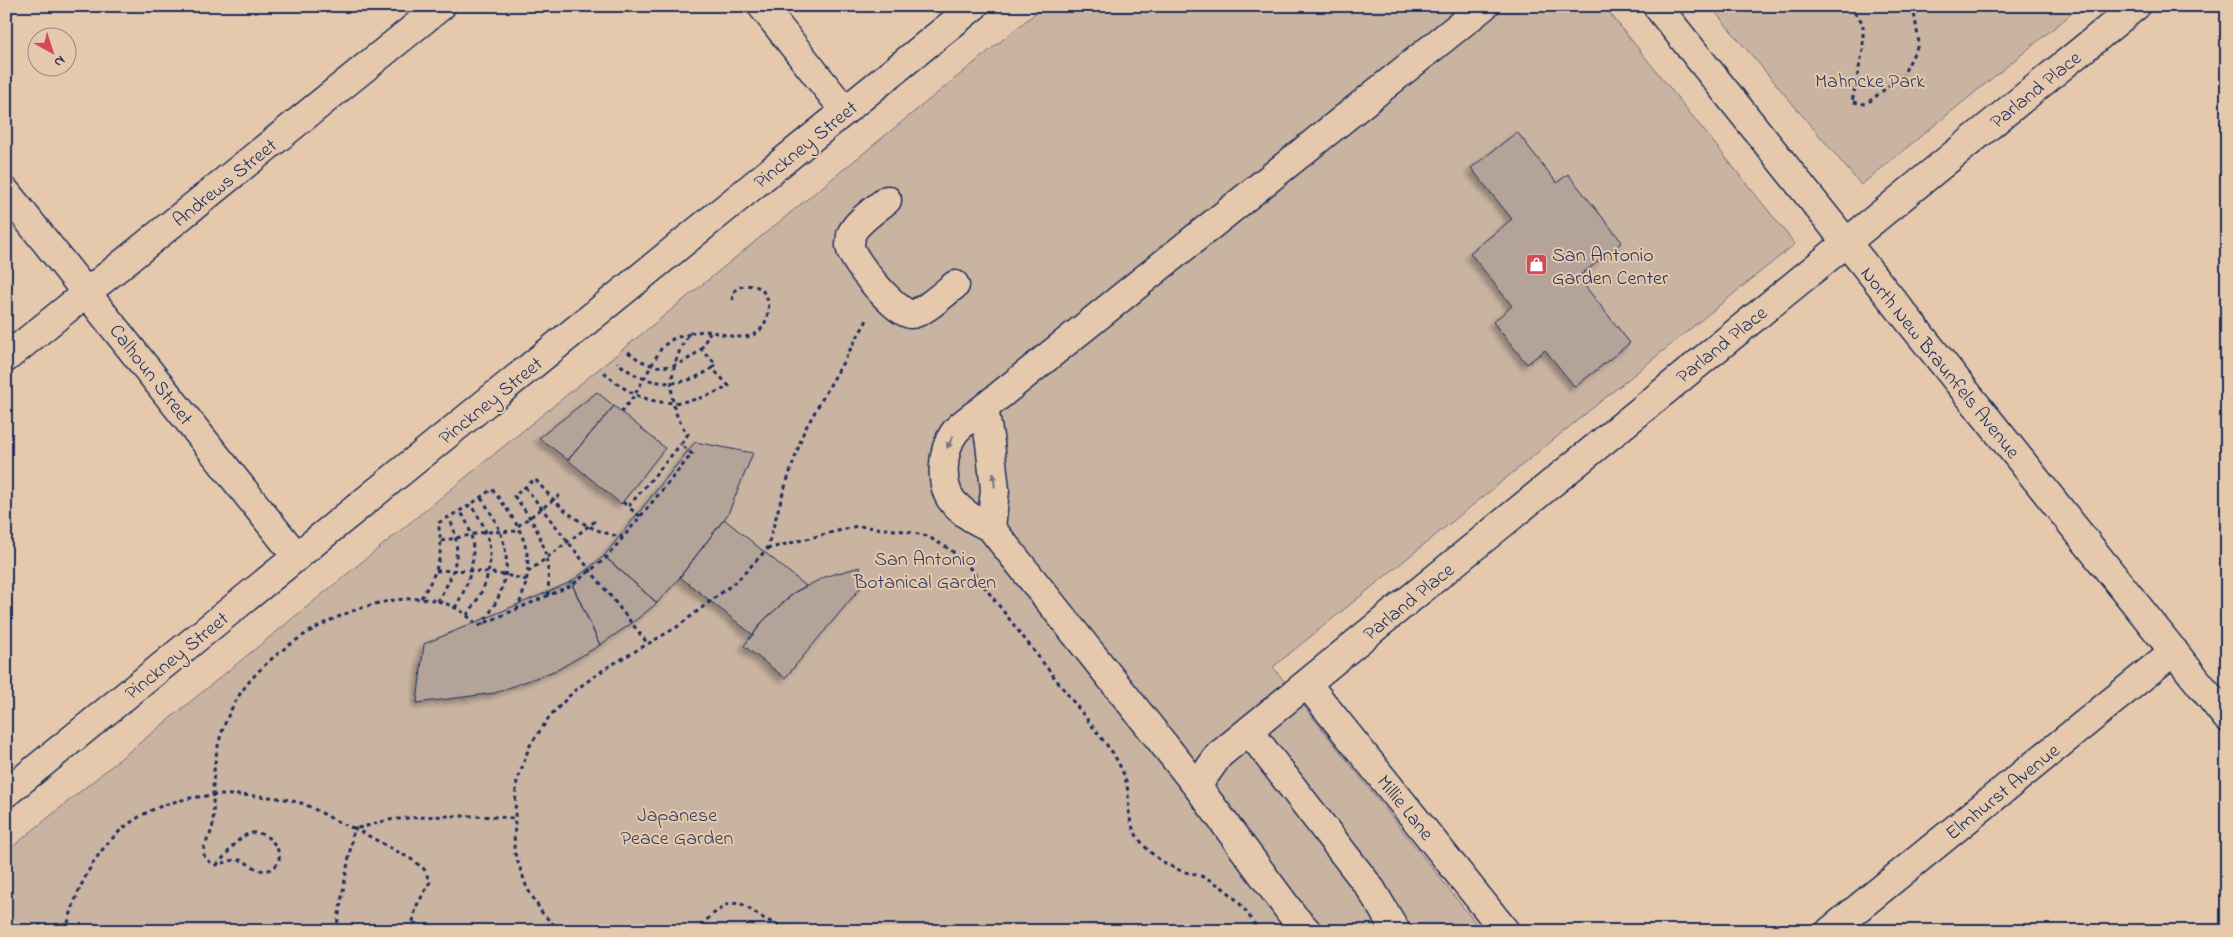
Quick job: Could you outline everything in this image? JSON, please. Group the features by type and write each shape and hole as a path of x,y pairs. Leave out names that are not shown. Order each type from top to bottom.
{"street":[{"name":"Andrews Street","path":"6,358 441,6"},
{"path":"762,6 846,111"},
{"name":"Pinckney Street","path":"6,793 974,6"},
{"path":"1307,931 1294,917 1196,786 991,528 970,518 952,501 943,476 946,451 954,432 1484,6"},
{"name":"North New Braunfels Avenue","path":"1656,6 2227,718"},
{"name":"Parland Place","path":"1196,786 1219,755 2136,6"},
{"name":"Calhoun Street","path":"6,192 297,557"},
{"path":"887,200 864,220 852,234 850,247 856,260 890,302 901,311 912,314 922,310 955,285"},
{"path":"984,408 995,490 991,528"},
{"name":"Elmhurst Avenue","path":"1830,931 2174,651"},
{"name":"Millie Lane","path":"1307,684 1505,931"},
{"path":"1249,731 1371,889 1396,931"}],"path":[{"path":"1849,6 1863,23 1863,49 1852,102 1866,104 1903,75 1919,44 1913,6"},
{"path":"621,412 667,342 690,333 703,331 741,338 755,333 768,315 769,308 765,293 760,288 747,284 733,293 734,303"},
{"path":"560,931 542,914 527,888 514,851 516,785 529,747 550,716 574,691 606,668 677,627 738,580 767,549 782,496 804,432 869,317"},
{"path":"628,352 638,360 651,366 664,367 674,365 689,360 701,349 710,332"},
{"path":"628,507 688,434 680,423 674,403 672,384 677,356 690,333"},
{"path":"617,362 624,369 644,379 672,384 695,378 716,364 701,349"},
{"path":"604,372 619,385 634,394 656,401 674,403 710,396 729,386 712,368"},
{"path":"216,865 240,839 251,833 265,836 273,841 279,852 276,865 270,869 259,870 237,860 216,865 206,858 204,853 204,846 213,827 214,763 224,724 241,691 254,675 292,644 348,614 383,602 420,599 437,601 467,615 478,626 572,585 606,558 692,454 681,444"},
{"path":"548,595 547,558 541,538 531,517 514,496 535,479 569,515 588,526 623,537"},
{"path":"525,487 648,644"},
{"path":"420,599 436,571 441,542 438,523 470,505 492,489 521,531 526,546 528,580 516,610"},
{"path":"518,526 560,495"},
{"path":"481,498 496,520 505,552 505,574 499,600 482,625"},
{"path":"622,502 640,516"},
{"path":"467,615 480,599 489,571 489,548 485,532 481,520 470,505"},
{"path":"455,608 466,588 472,570 473,554 470,534 460,511"},
{"path":"437,601 448,585 454,570 457,550 449,518"},
{"path":"528,572 598,518"},
{"path":"767,549 857,526 905,531 927,536 951,550 969,567 1113,753 1126,782 1127,813 1131,827 1142,844 1158,859 1179,870 1200,875 1228,892 1248,912 1258,931"},
{"path":"441,542 470,534 521,531"},
{"path":"436,571 489,571 528,580"},
{"path":"66,931 76,896 88,868 126,826 147,811 171,801 213,796 270,797 302,803 354,828 411,859 424,869 430,882 416,907 411,931"},
{"path":"354,828 387,821 424,817 467,815 514,818"},
{"path":"336,931 354,828"},
{"path":"695,931 713,914 728,904 740,903 766,920 794,931"},
{"path":"6,927 67,926 116,931"}],"green space":[{"name":"San Antonio Botanical Garden","path":"1044,6 1604,6 1795,244 1273,667 1482,931 6,931 6,852"},
{"name":"Mahncke Park","path":"1710,6 2081,6 1861,185"}],"building":[{"name":"San Antonio Garden Center","path":"1517,132 1557,183 1568,174 1622,242 1578,277 1630,343 1575,387 1545,350 1527,364 1493,322 1512,306 1470,253 1512,219 1471,168"},
{"path":"597,392 614,406 568,460 539,438"},
{"path":"614,406 665,448 621,504 568,460"},
{"path":"695,442 753,453 728,514 676,582 657,603 604,556"},
{"path":"724,519 806,586 795,592 763,621 753,635 680,577"},
{"path":"604,556 657,603 600,645 571,582"},
{"path":"860,567 862,586 785,678 744,646 763,621 795,592 827,576"},
{"path":"571,582 600,645 559,669 495,693 417,703 424,644"}],"place":[{"name":"San Antonio Garden Center","path":"1536,265"}],"park label":[{"name":"Japanese Peace Garden","path":"677,826"}]}
